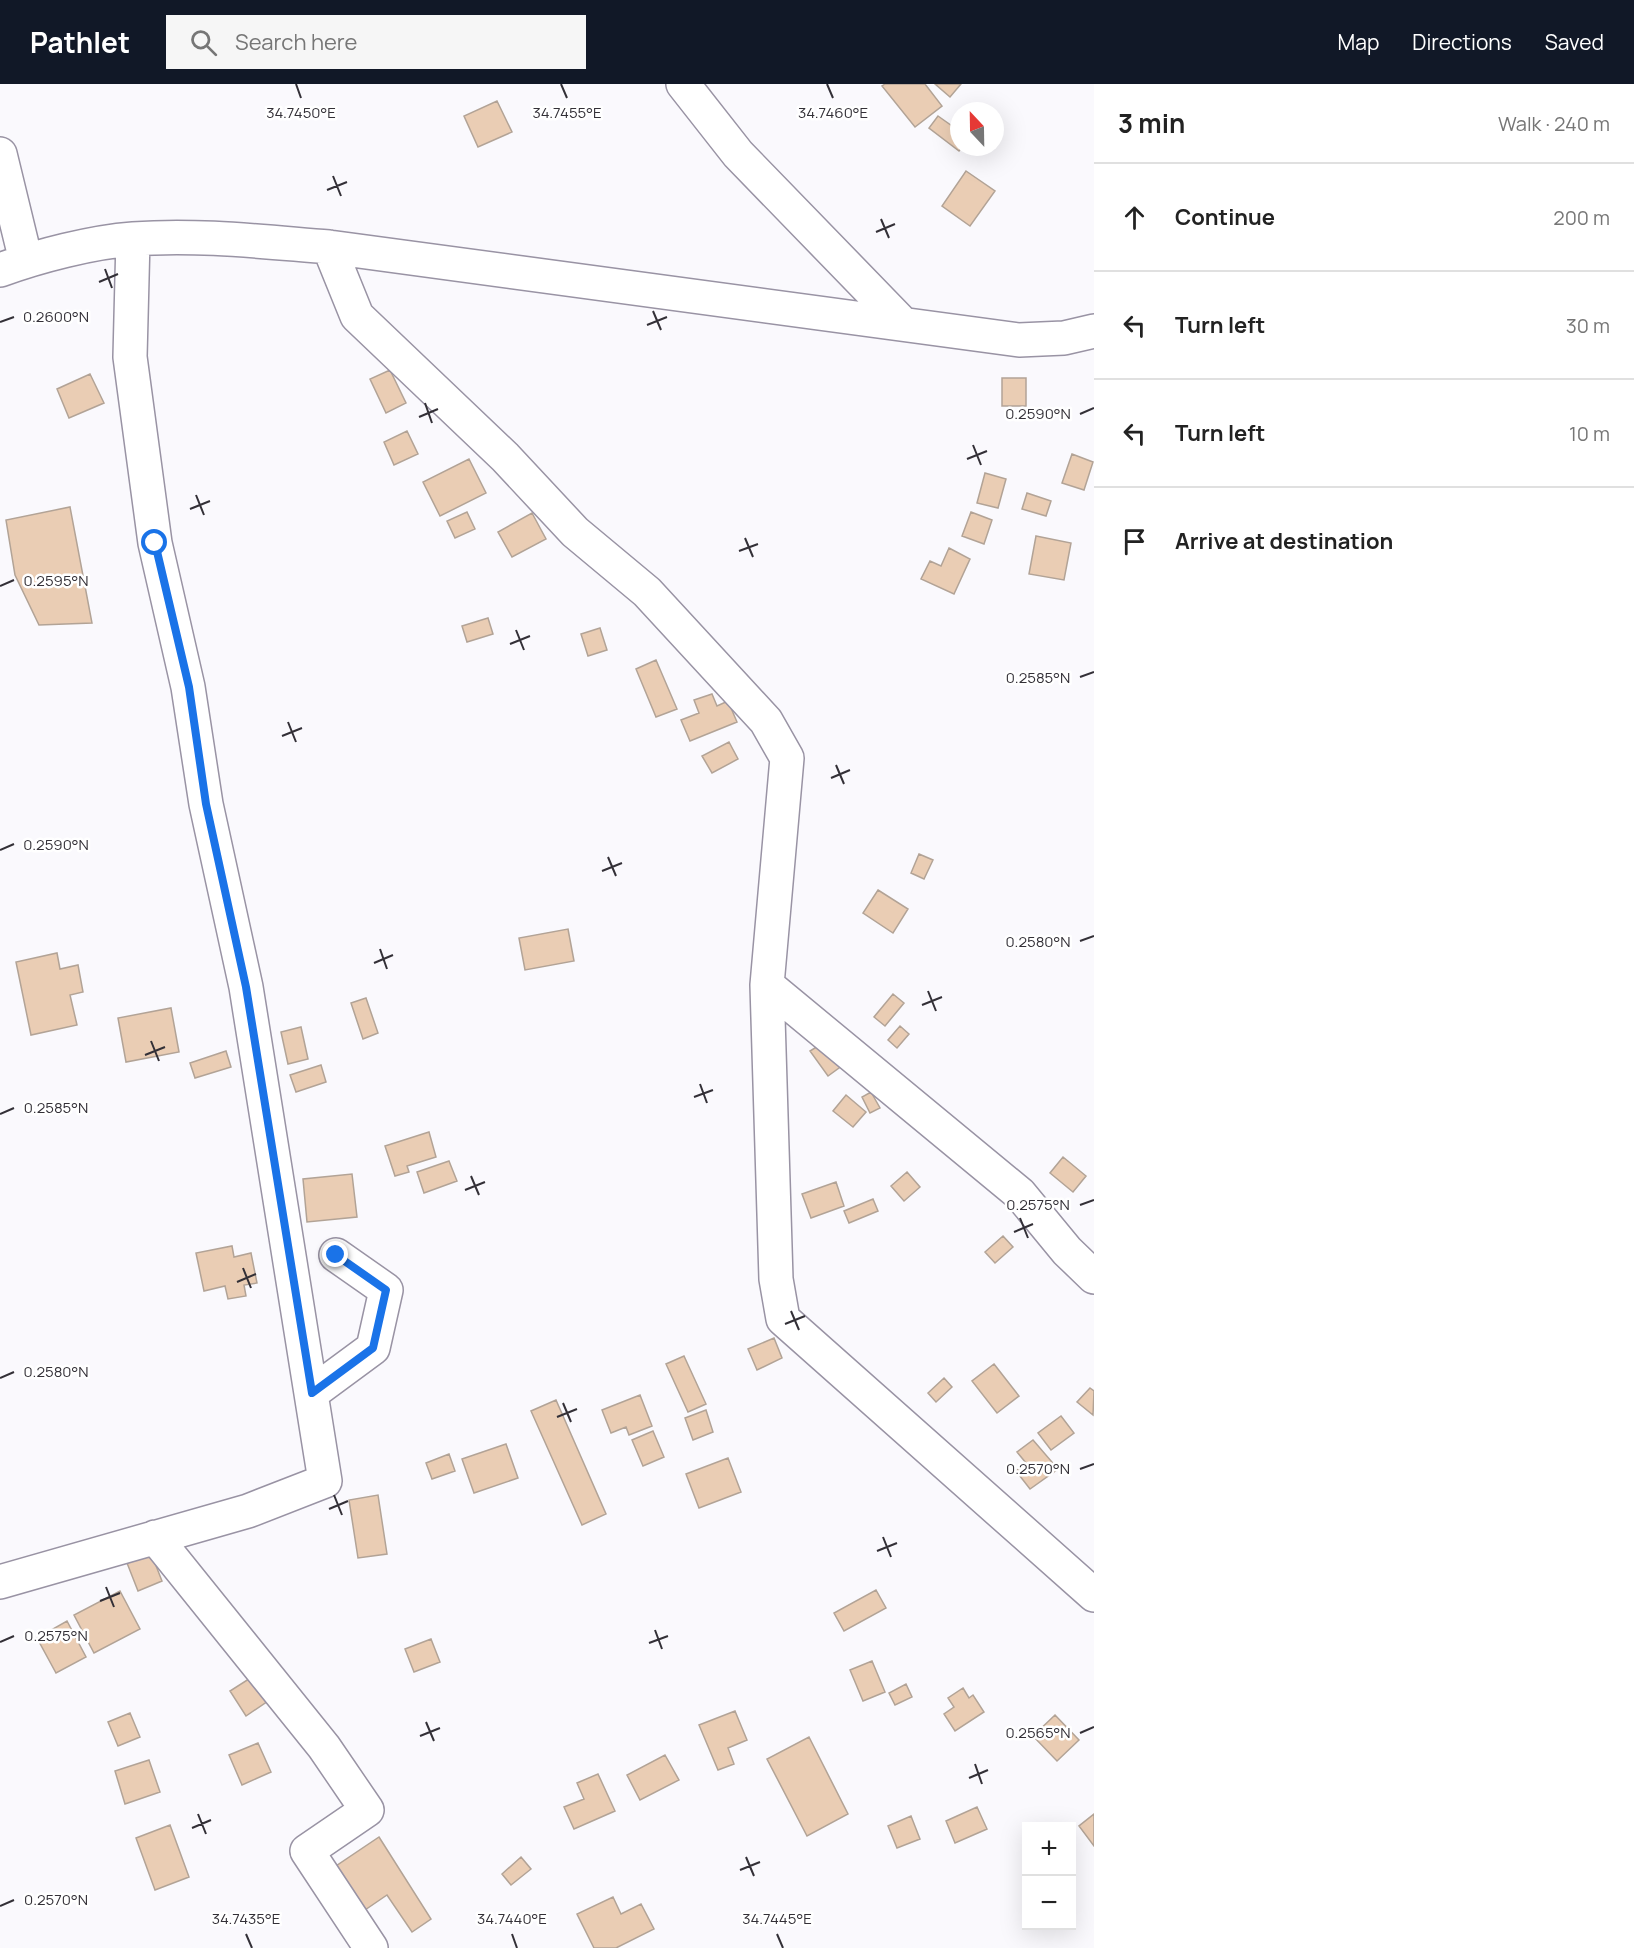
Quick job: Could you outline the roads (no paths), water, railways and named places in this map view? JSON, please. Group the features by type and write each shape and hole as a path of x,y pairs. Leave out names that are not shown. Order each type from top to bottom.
{"street":[{"path":"683,84 738,154 902,323"},
{"path":"0,153 13,265 132,239 235,240 329,247 1019,340 1064,338 1094,331"},
{"path":"0,1582 248,1511 325,1481 246,987 206,804 189,687 155,543 130,357 132,239"},
{"path":"329,247 357,316 505,457 575,532 647,592 766,721 787,758 767,986 776,1279 783,1318 1094,1595"},
{"path":"767,986 1020,1194 1067,1251 1094,1276"},
{"path":"312,1393 373,1348 386,1290 336,1255"},
{"path":"155,1537 324,1747 367,1810 307,1851 371,1948"}]}
